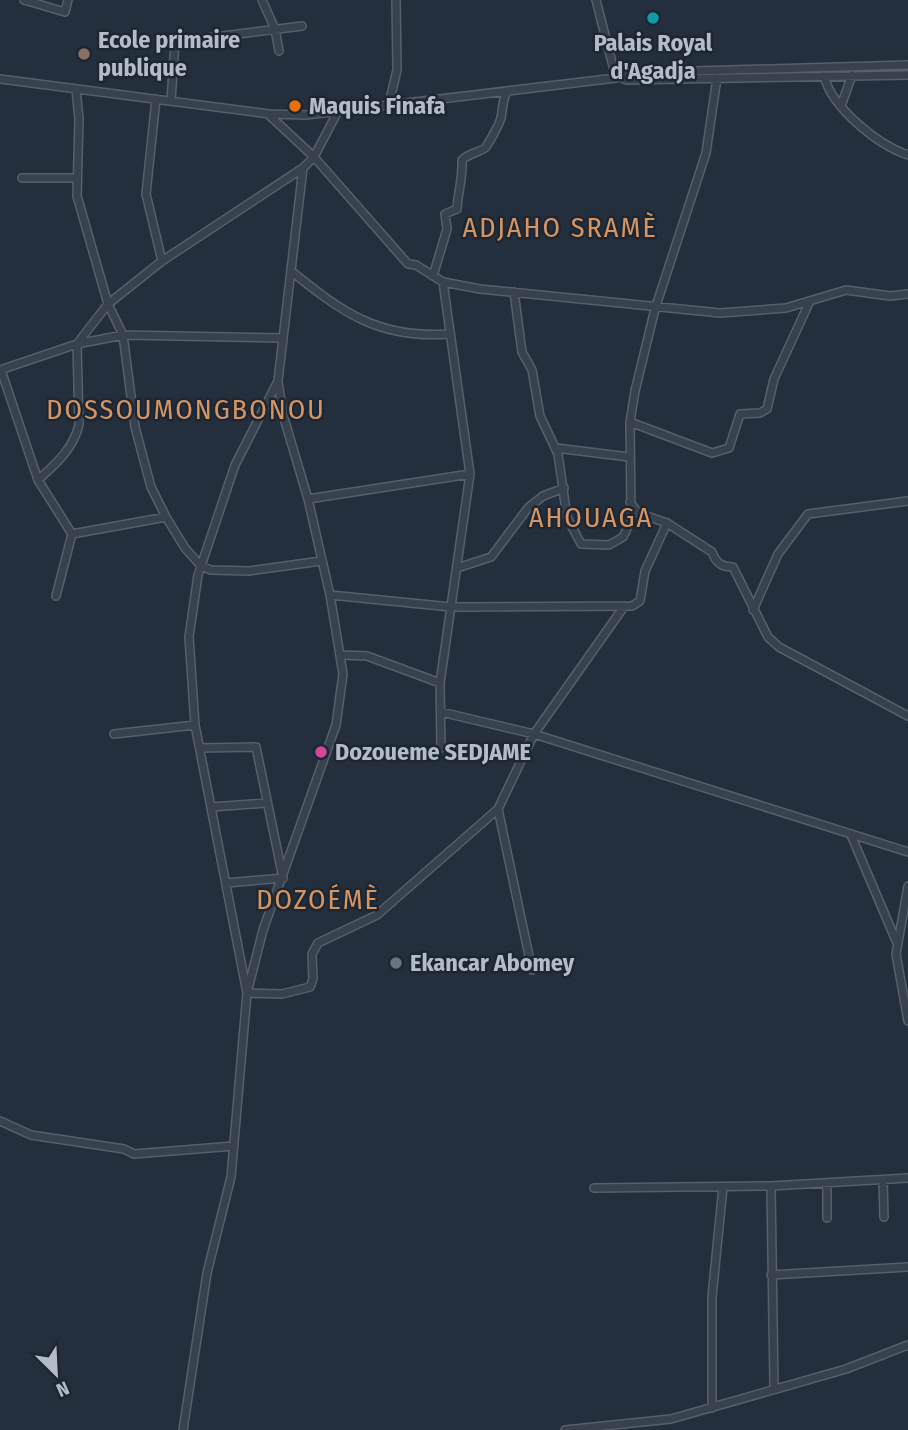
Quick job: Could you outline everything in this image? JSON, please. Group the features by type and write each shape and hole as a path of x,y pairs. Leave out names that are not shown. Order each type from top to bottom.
{"street":[{"path":"24,0 65,12 68,0"},
{"path":"262,0 275,29 279,51"},
{"path":"389,104 397,70 396,0"},
{"path":"596,0 619,78"},
{"path":"171,101 175,42 302,26"},
{"path":"619,78 626,74 703,70 908,65"},
{"path":"841,106 852,75"},
{"path":"0,79 269,114 337,113 389,104 619,78 908,75"},
{"path":"824,76 830,93 841,106 890,149 907,154"},
{"path":"514,292 522,352 533,370 540,416 556,448 567,517 581,544 609,545 623,537 631,515 629,457 638,379 656,309 706,153 717,78"},
{"path":"76,89 79,119 78,196 108,303 123,335 135,427 152,487 166,517 184,548 201,566 211,570 242,571 321,561"},
{"path":"433,276 447,229 445,214 457,209 458,185 463,176 462,160 470,152 482,151 487,146 500,121 501,101 507,91"},
{"path":"156,99 146,194 162,261"},
{"path":"38,480 69,449 76,436 79,425 77,344 108,303 162,261 303,168 314,157 337,113"},
{"path":"269,114 314,157 408,264 416,265 443,282 656,309 747,312 810,301 846,290 890,296 908,294"},
{"path":"183,1430 207,1273 231,1177 247,993 263,930 336,725 341,696 342,655 330,595 308,499 283,415 278,381 303,168"},
{"path":"22,178 77,178"},
{"path":"291,271 330,302 368,325 415,335 449,334"},
{"path":"440,748 440,683 470,474 466,428 449,334 443,282"},
{"path":"631,422 712,453 724,452 729,448 740,414 760,413 767,409 774,380 810,301"},
{"path":"56,596 72,534 38,480 1,370 77,344 123,335 282,338"},
{"path":"247,993 195,725 189,637 201,566 235,465 278,381"},
{"path":"556,448 629,457"},
{"path":"308,499 470,474"},
{"path":"457,568 491,557 528,508 543,496 564,488"},
{"path":"753,610 768,571 806,516 816,512 908,500"},
{"path":"630,501 638,513 667,523 712,552 714,560 724,567 733,567 768,637 779,648 908,716"},
{"path":"72,534 166,517"},
{"path":"330,595 451,607 623,608 639,601 645,571 667,523"},
{"path":"247,993 282,994 310,987 314,974 312,954 318,943 377,915 498,809 534,734 575,671 589,659 623,608"},
{"path":"342,655 368,656 440,683"},
{"path":"440,712 534,734 908,852"},
{"path":"114,734 195,725"},
{"path":"200,748 256,747 283,878"},
{"path":"211,807 266,803"},
{"path":"498,809 532,970"},
{"path":"851,835 898,943"},
{"path":"226,883 283,878"},
{"path":"908,886 897,954 908,1021"},
{"path":"0,1121 31,1135 124,1149 134,1154 234,1146"},
{"path":"594,1188 771,1186 908,1178"},
{"path":"883,1180 884,1217"},
{"path":"827,1183 827,1218"},
{"path":"712,1408 712,1297 723,1186"},
{"path":"771,1186 774,1387"},
{"path":"771,1275 908,1267"},
{"path":"565,1430 641,1424 712,1408 774,1387 846,1368 908,1345"}],"place":[{"name":"Palais Royal d'Agadja","path":"653,18"},
{"name":"Ecole primaire publique","path":"84,54"},
{"name":"Maquis Finafa","path":"295,106"},
{"name":"Dozoueme SEDJAME","path":"321,752"},
{"name":"Ekancar Abomey","path":"396,963"}],"district":[{"name":"ADJAHO SRAMÈ","path":"560,227"},
{"name":"DOSSOUMONGBONOU","path":"186,409"},
{"name":"AHOUAGA","path":"591,517"},
{"name":"DOZOÉMÈ","path":"318,899"}]}
